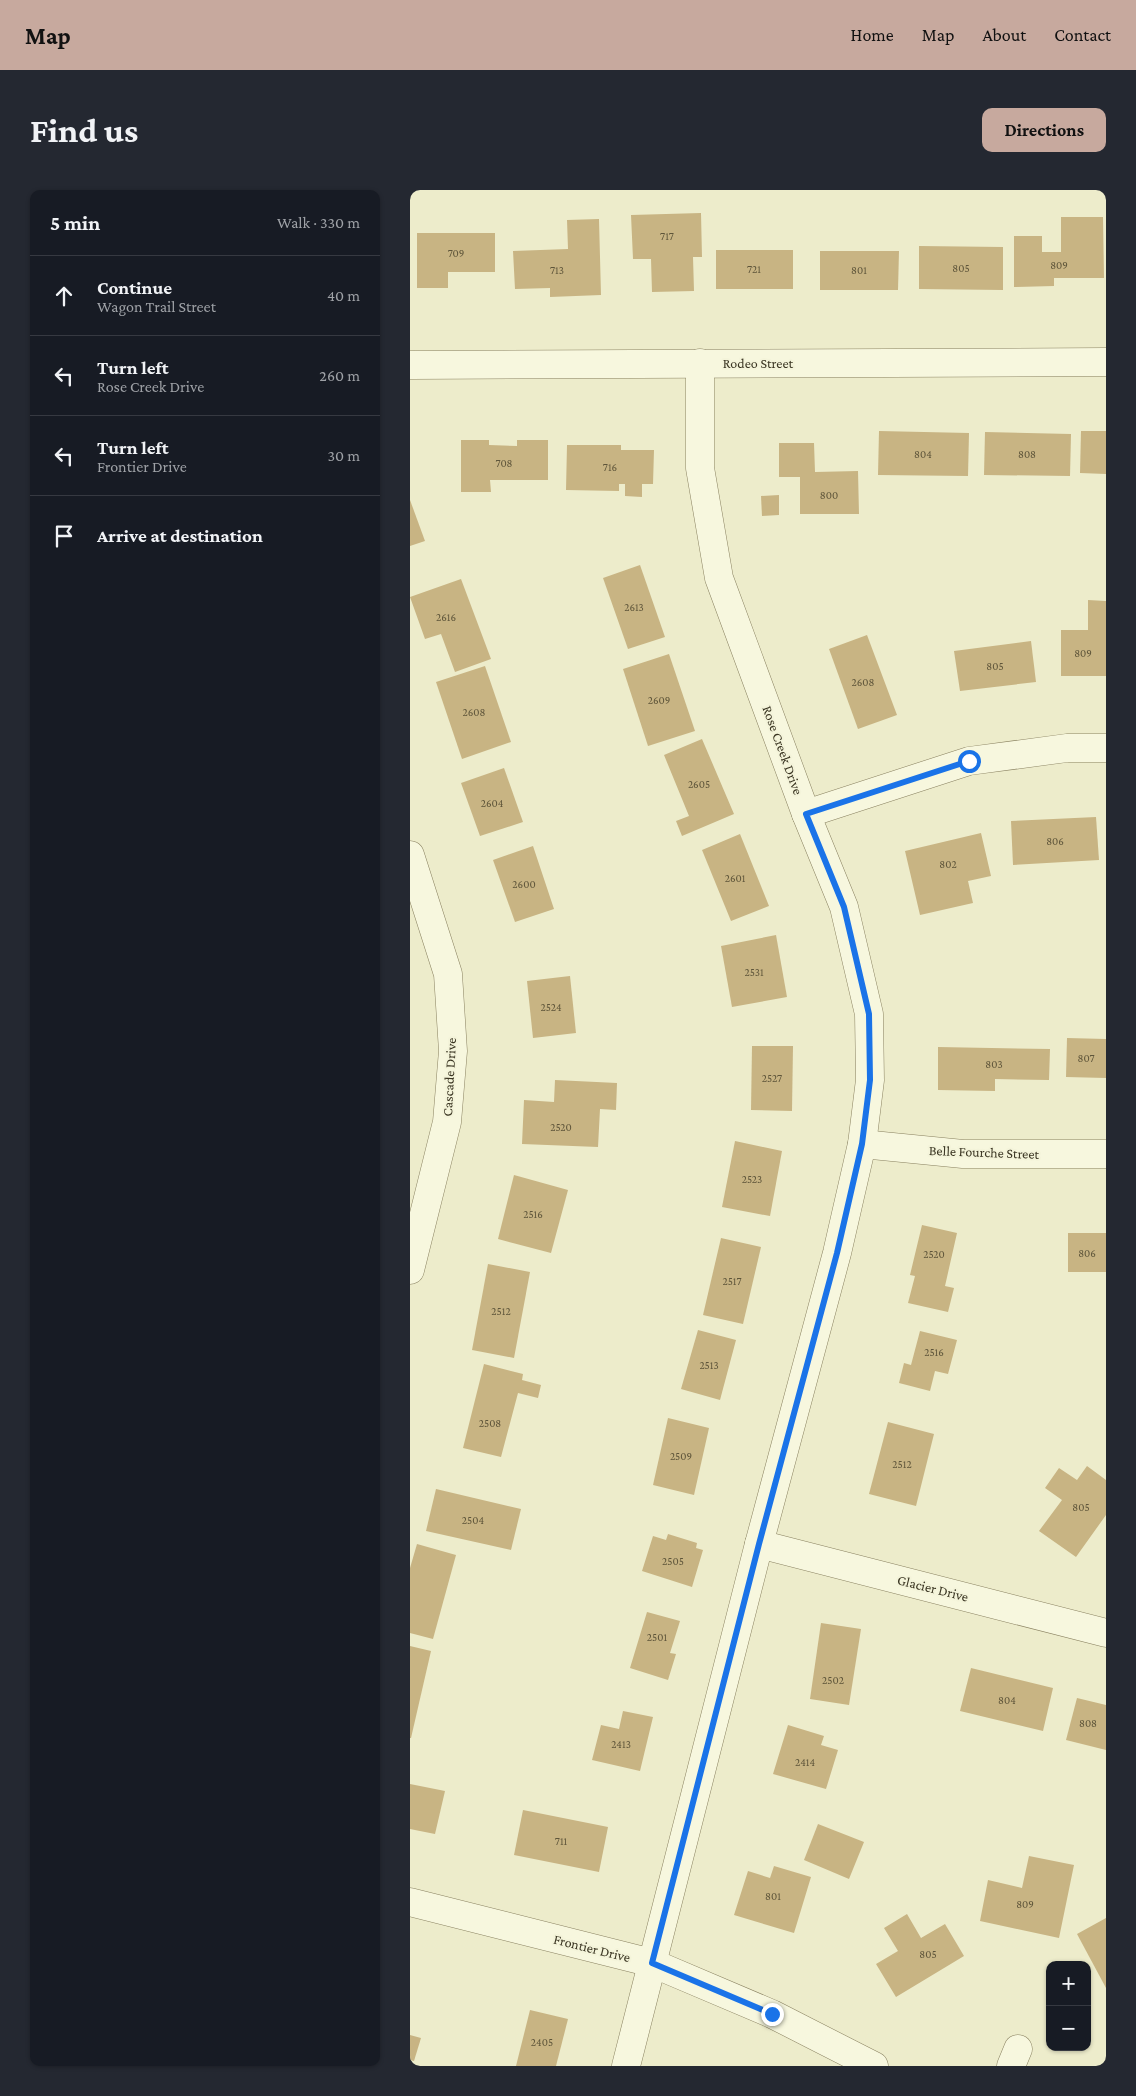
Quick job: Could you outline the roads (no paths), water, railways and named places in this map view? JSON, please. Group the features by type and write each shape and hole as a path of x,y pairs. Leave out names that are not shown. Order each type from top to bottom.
{"street":[{"name":"Rodeo Street","path":"410,365 1106,362"},
{"name":"Rose Creek Drive","path":"626,2066 759,1544 837,1253 862,1144 870,1080 869,1014 844,907 806,814 719,578 700,468 700,363"},
{"path":"806,814 969,761 1067,748 1106,748"},
{"name":"Cascade Drive","path":"410,855 448,974 453,1051 447,1122 410,1270"},
{"name":"Belle Fourche Street","path":"862,1144 963,1154 1106,1154"},
{"name":"Glacier Drive","path":"759,1544 1106,1633"},
{"name":"Frontier Drive","path":"410,1902 652,1963 772,2014 874,2066"}]}
